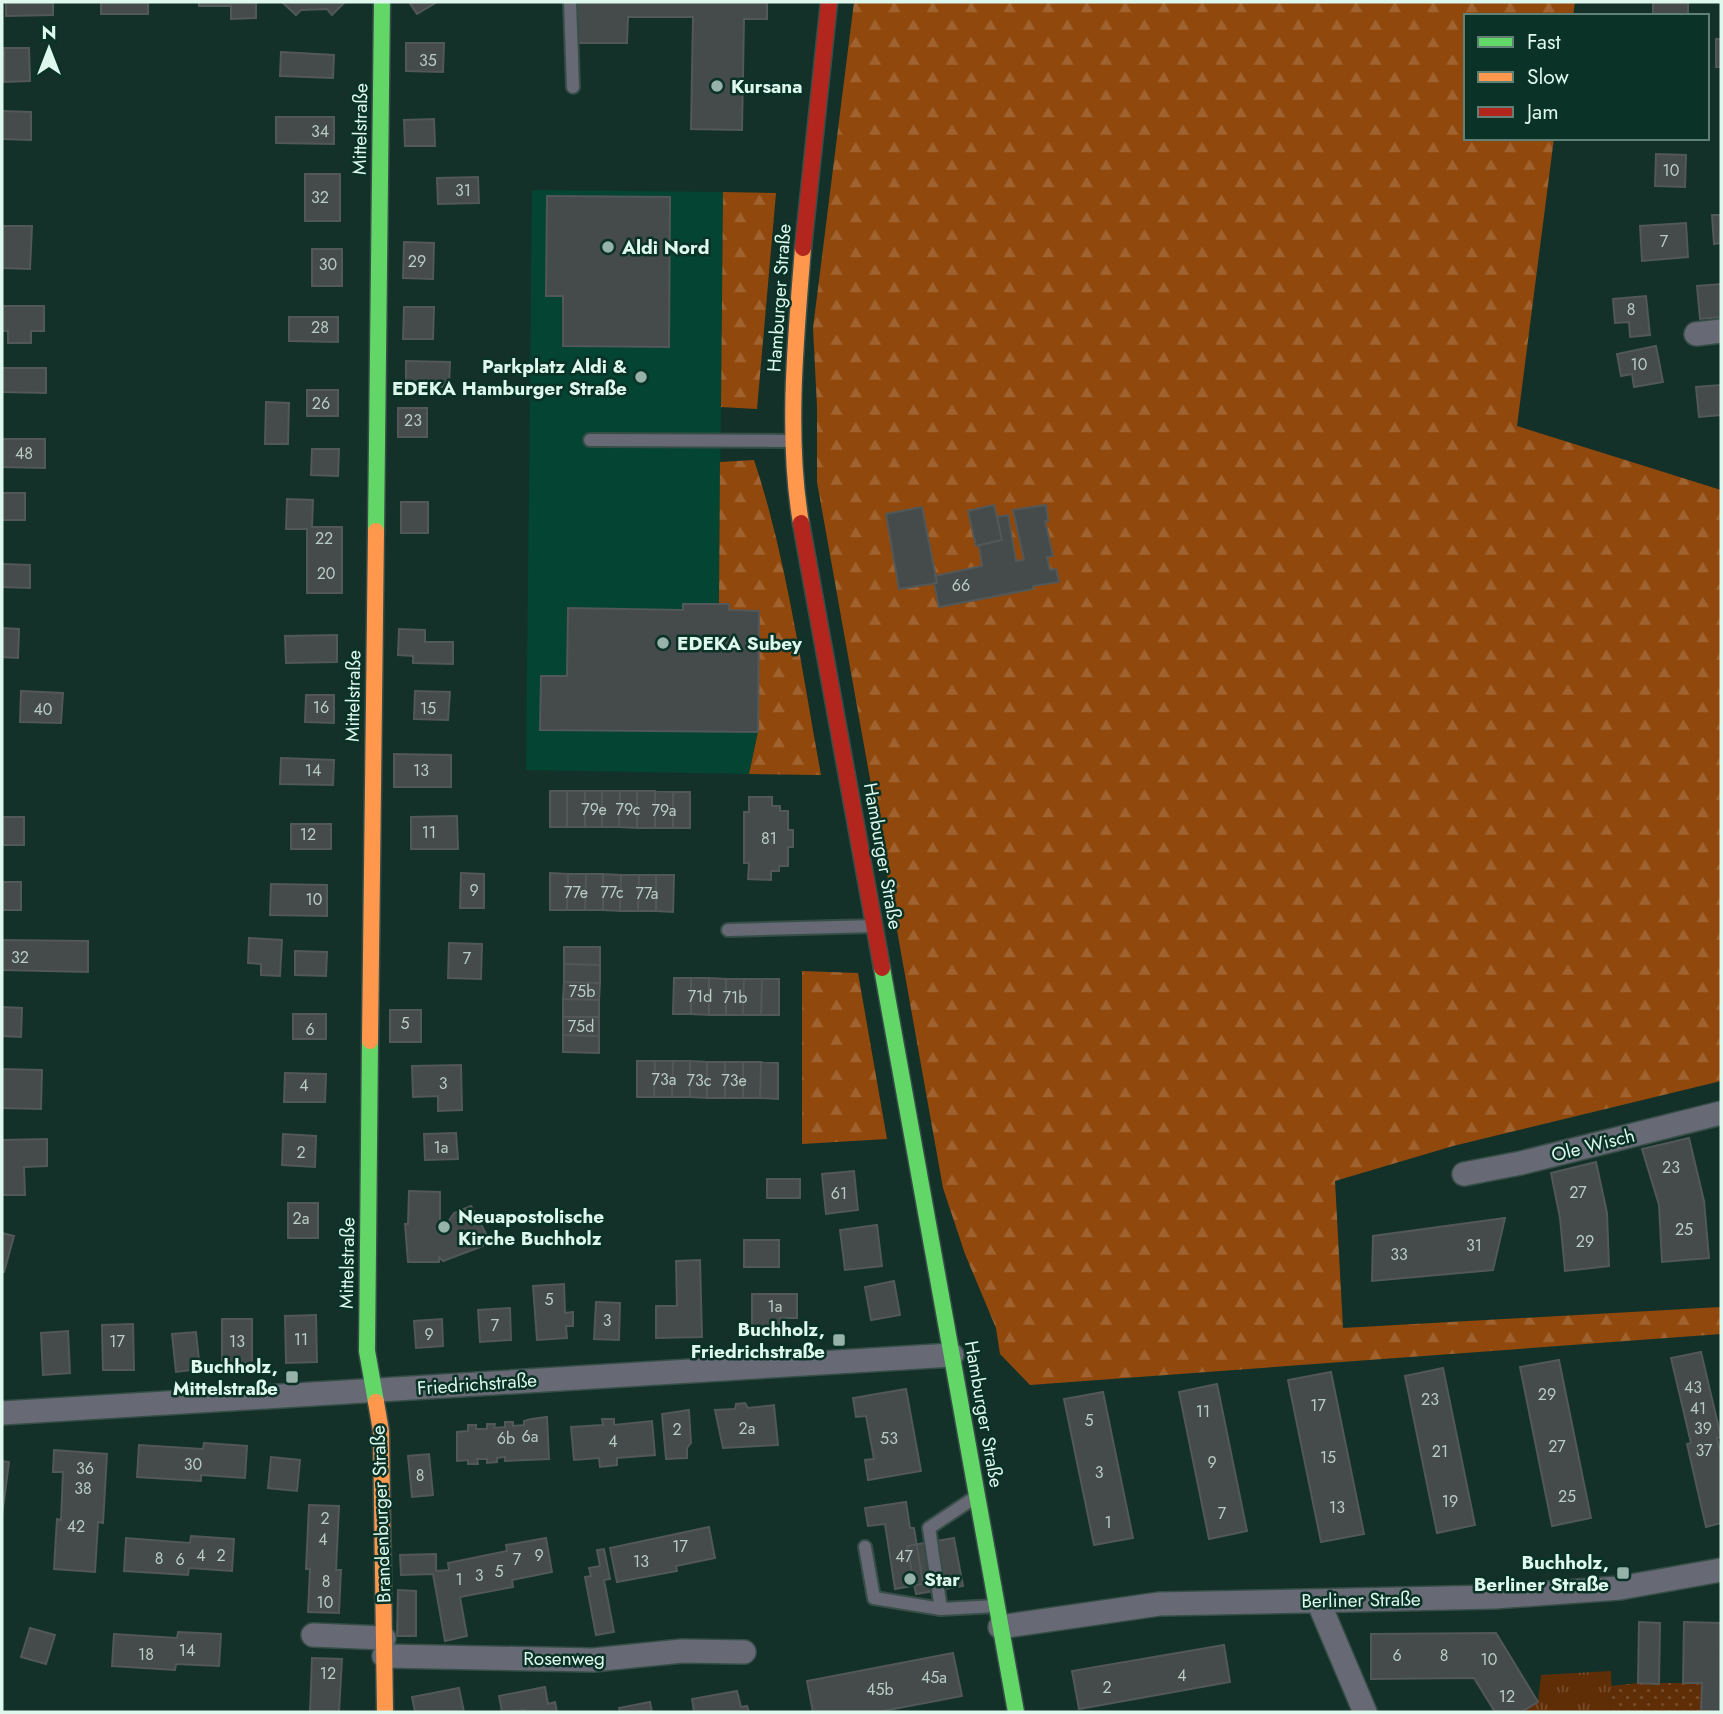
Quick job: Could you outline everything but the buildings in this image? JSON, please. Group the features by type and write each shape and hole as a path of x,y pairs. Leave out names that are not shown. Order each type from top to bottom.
{"main road":[{"name":"Mittelstraße","path":"373,1390 367,1337 382,2"},
{"name":"Hamburger Straße","path":"829,2 807,192 794,363 796,494 1016,1712"},
{"name":"Brandenburger Straße","path":"373,1390 381,1431 385,1712"}],"street":[{"path":"1696,334 1721,331"},
{"name":"Ole Wisch","path":"1464,1174 1521,1163 1721,1113"},
{"name":"Friedrichstraße","path":"2,1413 951,1355"},
{"name":"Berliner Straße","path":"998,1617 1160,1604 1494,1597 1603,1590 1721,1570"},
{"path":"1318,1601 1365,1712"},
{"path":"313,1635 384,1647"},
{"name":"Rosenweg","path":"384,1647 593,1660 682,1651 744,1652"}],"lane":[{"path":"570,2 573,87"},
{"path":"590,440 794,441"},
{"path":"728,930 875,926"},
{"path":"941,1609 929,1528 977,1496"},
{"path":"864,1547 874,1598 998,1617"}],"shaded area":[{"path":"532,190 723,192 719,604 729,604 730,610 759,611 758,732 749,774 526,770"}],"green space":[{"path":"854,2 1575,2 1573,14 1464,14 1464,140 1554,140 1517,426 1721,490 1721,1081 1453,1146 1335,1181 1343,1328 1721,1307 1721,1334 1030,1385 1000,1354 996,1328 965,1254 943,1188 817,482 813,328"},
{"path":"723,192 776,193 757,409 721,407"},
{"path":"754,460 785,576 821,775 749,774 758,732 759,611 729,610 729,604 719,604 720,462"},
{"path":"802,971 858,973 887,1139 802,1144"},
{"path":"1611,1671 1612,1712 1521,1712 1538,1702 1541,1675"},
{"path":"1638,1683 1702,1683 1701,1712 1612,1712 1611,1686"}],"traffic: fast":[{"path":"376,531 382,2"},
{"path":"882,968 1016,1712"},
{"path":"370,1041 367,1351 376,1402"}],"traffic: slow":[{"path":"801,523 796,490 793,421 803,248"},
{"path":"370,1041 376,531"},
{"path":"376,1402 381,1431 385,1712"}],"traffic: jam":[{"path":"803,248 829,2"},
{"path":"801,523 882,968"}],"place":[{"name":"Kursana","path":"717,86"},
{"name":"Aldi Nord","path":"608,247"},
{"name":"Parkplatz Aldi & EDEKA Hamburger Straße","path":"641,377"},
{"name":"EDEKA Subey","path":"663,643"},
{"name":"Neuapostolische Kirche Buchholz","path":"444,1227"},
{"name":"Buchholz, Friedrichstraße","path":"839,1340"},
{"name":"Buchholz, Mittelstraße","path":"292,1377"},
{"name":"Buchholz, Berliner Straße","path":"1623,1573"},
{"name":"Star","path":"910,1579"}]}
